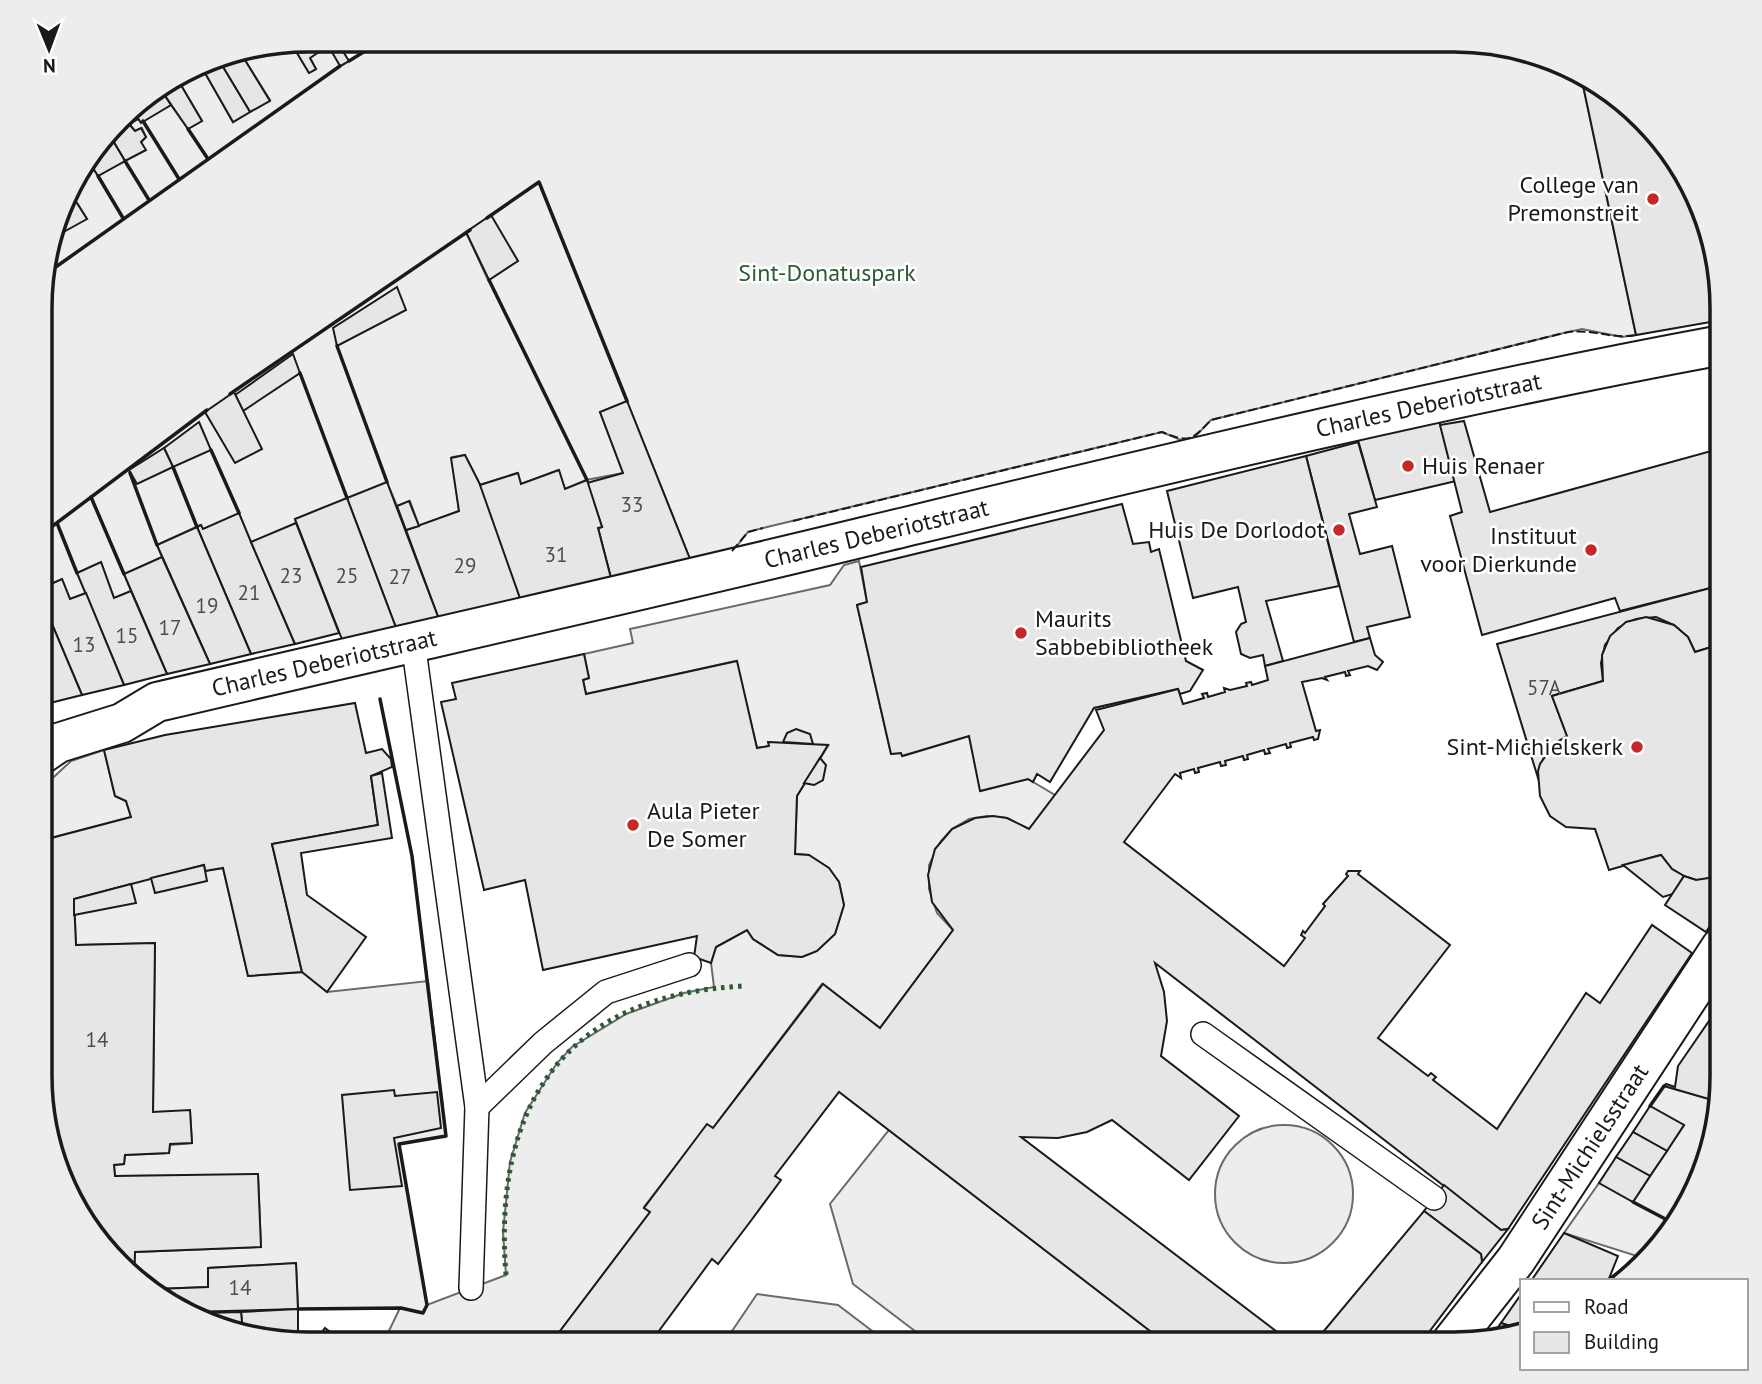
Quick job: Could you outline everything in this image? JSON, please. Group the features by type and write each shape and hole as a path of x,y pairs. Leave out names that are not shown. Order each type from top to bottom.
{"street":[{"name":"Charles Deberiotstraat","path":"52,747 122,723 157,702 1240,446 1535,380 1710,347"},
{"name":"Sint-Michielsstraat","path":"1457,1332 1505,1253 1710,963"}],"lane":[{"path":"413,642 477,1107 471,1288"},
{"path":"477,1107 543,1043 606,992 689,964"},
{"path":"1203,1034 1434,1198"}],"shaded area":[{"name":"Sint-Donatuspark","path":"318,52 332,52 341,66 364,52 1454,52 1504,57 1552,72 1584,88 1636,335 1622,337 1582,329 1564,333 1211,420 1195,437 1183,441 1162,432 763,528 748,532 733,551 692,564 627,401 600,412 623,473 586,480 565,489 558,470 521,484 517,473 480,485 465,455 452,457 459,511 419,526 410,501 397,506 387,482 295,519 296,523 251,542 203,529 200,525 157,545 162,557 124,574 131,591 114,598 101,562 77,573 86,593 70,599 62,579 52,584 52,308 57,258 66,226 87,219 76,201 94,169 98,176 145,150 141,142 146,137 142,128 135,131 130,125 134,122 138,119 141,122 171,105 188,129 202,121 182,86 206,74 233,122 270,100 245,60 297,53 309,73 316,69 310,58","holes":["491,216 517,261 488,280 466,232"]},
{"path":"859,561 867,602 857,605 891,754 901,753 903,756 969,736 981,791 1028,779 1055,795 1029,829 1007,818 987,816 969,819 952,829 941,841 929,865 929,889 937,913 953,930 880,1028 822,984 713,1128 707,1125 644,1207 650,1212 559,1332 388,1332 400,1308 298,1309 296,1263 208,1268 208,1287 167,1289 135,1263 135,1252 261,1247 258,1175 115,1176 114,1165 124,1164 125,1155 169,1153 170,1145 192,1143 190,1111 153,1112 155,943 76,945 74,899 151,878 223,868 248,976 302,972 327,992 428,981 446,1136 399,1144 427,1305 506,1275 503,1232 510,1162 525,1113 557,1063 572,1047 626,1014 684,993 714,987 711,963 716,947 747,930 753,939 778,955 802,957 817,951 835,934 844,905 839,882 809,855 795,854 797,796 828,746 769,742 769,746 757,748 736,661 586,694 583,680 589,678 584,654 633,643 630,629 830,585 844,565"},
{"path":"104,750 115,796 126,801 131,817 52,838 52,779 71,761"},
{"path":"1664,1086 1708,1099 1705,1126 1696,1158 1683,1189 1666,1218 1636,1256 1564,1233 1599,1183 1633,1202 1684,1125 1650,1106"},
{"path":"1284,1125 1310,1131 1333,1145 1347,1168 1353,1194 1347,1220 1333,1243 1310,1257 1284,1263 1258,1257 1235,1243 1221,1220 1215,1194 1221,1168 1235,1145 1258,1131"},
{"path":"889,1130 1151,1332 916,1332 853,1284 830,1204"},
{"path":"757,1294 838,1305 874,1332 731,1332"}],"building":[{"path":"319,52 310,58 316,69 309,73 297,53"},
{"path":"332,52 345,52 349,61 340,66"},
{"path":"245,60 270,101 250,112 223,67"},
{"path":"223,67 250,112 233,122 206,74"},
{"path":"182,86 202,121 188,129 165,96"},
{"name":"College van Premonstreit","path":"1584,88 1635,127 1657,153 1690,210 1705,258 1710,322 1636,335"},
{"path":"165,96 171,105 141,123 138,118"},
{"path":"130,125 135,131 141,128 146,137 141,142 146,150 125,161 114,142"},
{"path":"114,142 125,161 98,176 94,169"},
{"path":"76,201 87,219 64,232"},
{"path":"491,215 518,261 489,280 466,232"},
{"path":"397,287 406,310 337,346 333,328"},
{"path":"293,354 300,373 243,411 235,395"},
{"path":"234,392 262,449 235,463 205,412"},
{"path":"627,401 692,564 612,582 598,528 602,527 587,483 623,473 600,412"},
{"name":"Huis Renaer","path":"1439,420 1456,481 1375,500 1358,440"},
{"name":"Instituut voor Dierkunde","path":"1464,421 1490,512 1710,451 1710,588 1620,611 1615,598 1482,635 1450,516 1462,512 1440,425"},
{"path":"199,422 211,450 173,467 164,448"},
{"name":"Huis De Dorlodot","path":"1358,442 1377,507 1349,514 1360,554 1392,546 1410,617 1367,627 1370,638 1354,642 1306,456"},
{"path":"164,448 173,467 137,484 129,470"},
{"path":"465,455 489,502 521,601 440,622 406,530 459,511 451,458"},
{"path":"1306,456 1339,586 1266,601 1283,661 1265,666 1263,655 1250,658 1241,654 1236,632 1241,624 1246,622 1238,587 1193,598 1167,491"},
{"path":"559,470 565,489 587,480 602,527 598,528 612,582 521,601 480,485 518,473 521,484"},
{"path":"387,482 440,622 398,633 347,498"},
{"path":"347,498 398,633 345,647 295,519"},
{"path":"409,501 419,526 406,530 397,506"},
{"name":"Maurits Sabbebibliotheek","path":"1122,504 1133,544 1149,542 1151,552 1159,549 1186,661 1203,670 1190,691 1180,694 1178,689 1094,708 1050,782 1037,774 1033,782 1028,779 980,791 969,736 902,756 901,753 891,754 857,605 867,602 861,567"},
{"path":"239,513 295,644 251,654 197,527 201,525 203,529"},
{"path":"296,523 339,633 295,644 251,542"},
{"path":"197,527 251,654 210,664 157,545"},
{"path":"162,557 210,664 167,674 124,574"},
{"path":"101,562 114,598 131,591 167,674 124,685 77,573"},
{"path":"62,579 70,599 86,593 124,685 82,695 52,624 52,584"},
{"path":"1710,588 1710,647 1695,652 1688,637 1674,625 1656,617 1636,619 1618,628 1605,645 1601,663 1603,681 1552,696 1567,736 1554,744 1544,756 1538,778 1497,644"},
{"name":"Sint-Michielskerk","path":"1646,617 1674,625 1688,637 1695,652 1710,647 1710,879 1696,880 1684,876 1672,869 1661,855 1609,870 1595,829 1566,827 1550,816 1540,796 1540,764 1554,744 1567,736 1552,696 1603,681 1602,655 1610,636 1626,622"},
{"path":"52,624 82,695 52,702"},
{"path":"1370,638 1375,655 1383,662 1377,670 1368,666 1348,671 1350,675 1346,676 1345,672 1325,677 1327,680 1322,678 1302,682 1316,731 1320,730 1318,739 1314,740 1313,737 1290,743 1291,747 1287,748 1286,744 1268,749 1270,753 1265,754 1264,750 1247,755 1248,759 1244,760 1243,756 1225,761 1226,765 1221,766 1220,762 1198,768 1199,772 1195,773 1194,769 1180,773 1181,778 1175,774 1124,842 1284,966 1305,938 1301,935 1303,931 1305,933 1325,906 1323,904 1348,876 1348,871 1360,871 1358,874 1450,945 1378,1038 1428,1076 1431,1073 1436,1077 1433,1080 1497,1129 1586,993 1600,1003 1652,925 1692,953 1508,1229 1501,1230 1155,963 1164,992 1167,1021 1161,1056 1239,1116 1189,1180 1112,1120 1087,1132 1058,1138 1021,1137 1277,1332 1151,1332 839,1092 775,1176 781,1180 750,1222 718,1264 712,1259 658,1332 559,1332 650,1212 644,1208 707,1124 713,1128 823,984 880,1028 953,930 932,902 928,875 935,849 952,829 975,818 993,816 1007,818 1029,829 1104,730 1096,710 1178,689 1183,704 1204,698 1202,694 1207,693 1208,697 1225,692 1224,688 1230,690 1247,686 1246,683 1251,682 1252,685 1268,680 1265,666"},
{"name":"Aula Pieter De Somer","path":"584,654 589,678 583,680 586,694 737,661 757,748 769,746 768,742 828,745 797,796 795,854 809,855 829,868 839,882 844,905 835,934 817,951 802,957 778,955 753,939 747,930 716,947 711,963 694,957 697,936 543,970 525,880 484,890 441,702 456,699 452,683"},
{"path":"355,703 366,753 382,749 391,759 392,767 371,776 378,825 272,844 302,972 248,976 223,868 205,871 204,865 74,899 76,945 155,943 153,1112 190,1110 192,1143 170,1144 169,1153 125,1155 124,1164 114,1165 115,1176 258,1174 261,1247 135,1252 135,1263 105,1231 87,1204 72,1174 57,1126 52,1076 52,838 131,817 126,801 115,796 104,750 165,735"},
{"path":"796,729 810,734 813,744 783,742 787,733"},
{"path":"820,758 826,765 823,780 814,785 804,783"},
{"path":"382,773 392,838 301,853 307,895 366,937 327,992 302,972 272,844 378,825 371,776"},
{"path":"1661,855 1672,869 1684,876 1673,894 1663,897 1623,865"},
{"path":"204,865 207,881 155,893 151,878"},
{"path":"1684,876 1696,880 1710,878 1710,926 1706,932 1665,905"},
{"path":"131,884 136,903 74,915 74,899"},
{"path":"1710,1020 1708,1099 1664,1086 1666,1084 1675,1087 1678,1066"},
{"path":"394,1090 395,1096 437,1092 441,1128 394,1138 402,1186 350,1190 342,1095"},
{"path":"1650,1106 1684,1125 1667,1151 1633,1132"},
{"path":"1633,1132 1667,1151 1650,1176 1616,1157"},
{"path":"1616,1157 1650,1176 1633,1202 1599,1183"},
{"path":"1444,1185 1501,1230 1508,1229 1482,1262 1481,1254 1424,1211"},
{"path":"1424,1211 1481,1254 1482,1262 1429,1332 1323,1332"},
{"path":"1564,1233 1618,1256 1609,1279 1532,1279"},
{"path":"296,1263 298,1309 209,1311 167,1289 208,1287 208,1268"},
{"path":"1520,1296 1520,1323 1509,1326 1501,1323"},
{"path":"298,1309 298,1331 242,1323 241,1312"},
{"path":"241,1312 242,1323 226,1318 212,1313"}],"hedge":[{"path":"506,1275 505,1214 512,1159 528,1111 553,1069 587,1036 630,1010 683,994 745,986"}],"fence":[{"path":"793,521 1162,432 1178,438 1189,438 1211,420 1564,333 1583,331 1617,336 1636,335"},
{"path":"732,551 748,532 763,528"}],"wall":[{"path":"349,61 364,52"},
{"path":"56,267 340,66"},
{"path":"143,121 179,179"},
{"path":"188,129 208,159"},
{"path":"125,161 149,200"},
{"path":"98,176 123,218"},
{"path":"487,218 539,182 627,401"},
{"path":"230,394 470,230"},
{"path":"489,280 587,480"},
{"path":"337,346 387,482"},
{"path":"300,373 347,498"},
{"path":"52,526 207,410"},
{"path":"211,450 239,513"},
{"path":"173,467 197,527"},
{"path":"130,473 157,545"},
{"path":"91,497 124,574"},
{"path":"57,523 77,573"},
{"path":"298,1309 401,1308 423,1313 427,1305 399,1144 446,1136 412,856 380,699"},
{"path":"1650,1106 1664,1086"},
{"path":"1633,1202 1665,1219"}],"place":[{"name":"College van Premonstreit","path":"1653,199"},
{"name":"Huis Renaer","path":"1408,466"},
{"name":"Huis De Dorlodot","path":"1339,530"},
{"name":"Instituut voor Dierkunde","path":"1591,550"},
{"name":"Maurits Sabbebibliotheek","path":"1021,633"},
{"name":"Sint-Michielskerk","path":"1637,747"},
{"name":"Aula Pieter De Somer","path":"633,825"}]}
